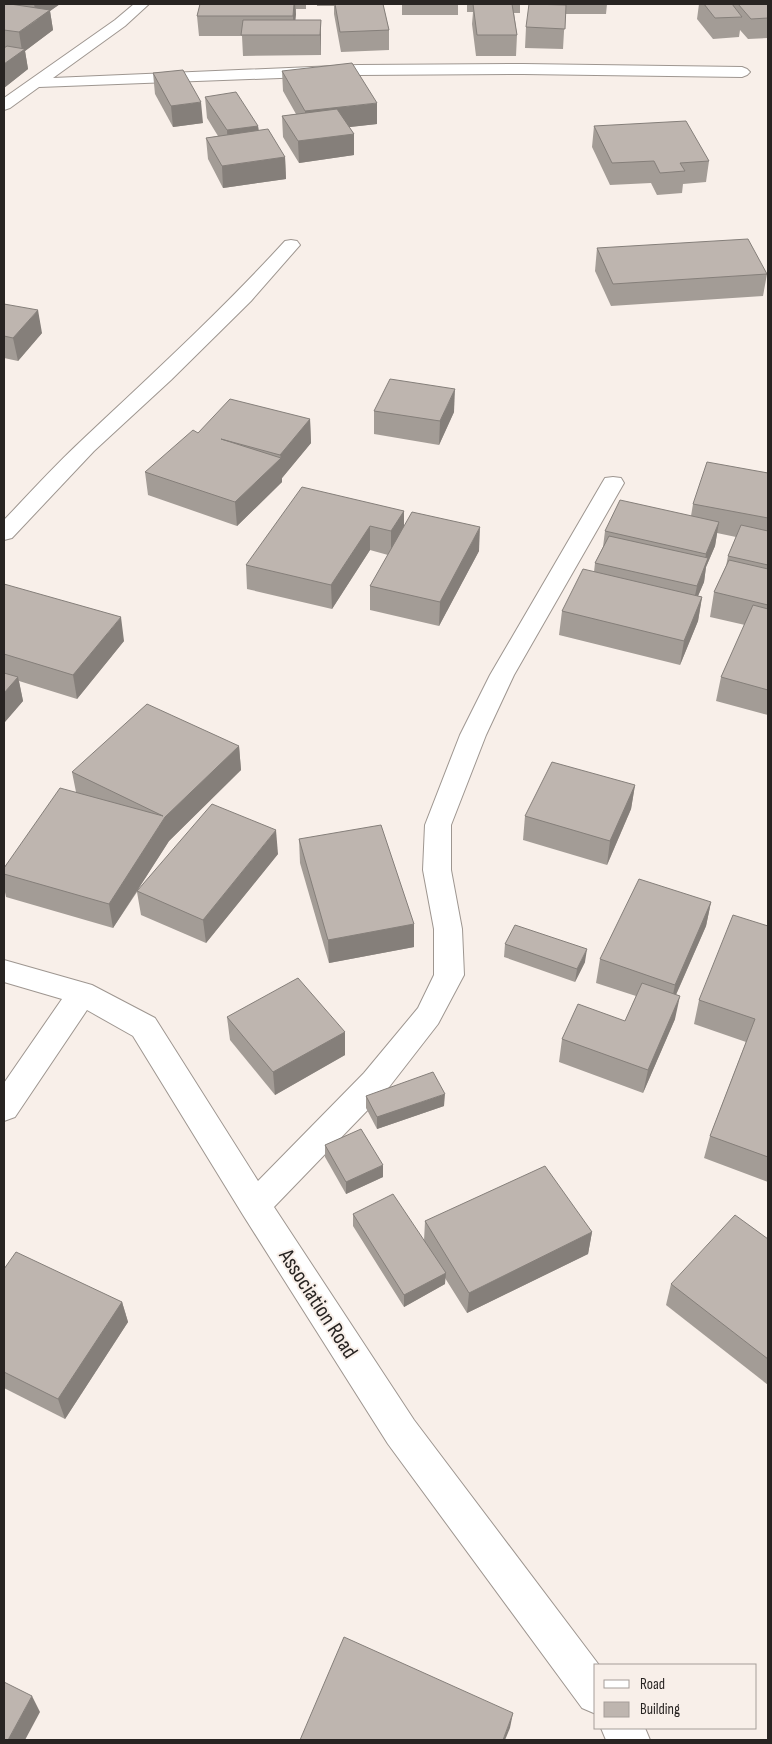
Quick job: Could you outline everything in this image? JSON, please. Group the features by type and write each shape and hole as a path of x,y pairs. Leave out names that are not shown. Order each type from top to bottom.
{"street":[{"path":"4,106 120,24 142,4"},
{"path":"34,83 358,70 742,72"},
{"path":"4,533 87,447 164,376 244,297 292,245"},
{"path":"255,1205 375,1082 428,1016 450,975 448,930 437,870 438,825 473,735 502,675 613,482"},
{"name":"Association Road","path":"4,971 82,993 144,1027 400,1432 594,1691"},
{"path":"4,1108 82,993"},
{"path":"622,1729 630,1740"}],"building":[{"path":"4,4 50,10 19,32 4,30"},
{"path":"200,4 294,4 293,16 197,16"},
{"path":"335,4 383,4 389,30 340,32"},
{"path":"473,4 512,4 517,35 477,35"},
{"path":"529,4 566,5 565,29 526,27"},
{"path":"704,4 732,4 742,17 715,18"},
{"path":"738,4 768,4 768,18 751,19"},
{"path":"243,20 321,20 320,35 241,35"},
{"path":"7,46 25,49 4,64 4,48"},
{"path":"352,63 377,103 305,111 282,71"},
{"path":"183,70 201,102 171,106 153,73"},
{"path":"236,92 258,126 227,130 205,97"},
{"path":"337,109 354,134 298,141 282,116"},
{"path":"686,121 709,161 680,163 685,171 660,173 654,161 612,163 594,126"},
{"path":"268,129 285,157 222,166 206,138"},
{"path":"748,239 767,274 613,284 597,248"},
{"path":"4,304 38,310 13,338 4,336"},
{"path":"390,379 455,389 440,421 374,411"},
{"path":"230,399 310,419 280,455 221,439 281,458 235,502 145,472 193,430 198,433"},
{"path":"707,462 768,473 768,518 693,504"},
{"path":"302,487 404,511 391,531 370,526 331,585 246,565"},
{"path":"620,500 719,522 706,554 605,531"},
{"path":"412,512 480,527 440,602 370,586"},
{"path":"741,525 768,531 768,565 728,556"},
{"path":"609,536 708,558 697,586 595,563"},
{"path":"729,560 768,569 768,605 714,592"},
{"path":"583,569 702,597 684,641 562,611"},
{"path":"4,584 121,617 73,675 4,654"},
{"path":"753,605 768,609 768,690 721,677"},
{"path":"4,673 18,677 4,693"},
{"path":"147,704 239,746 165,817 109,904 4,874 4,868 60,788 163,816 72,772"},
{"path":"552,762 635,785 610,841 525,816"},
{"path":"212,804 276,830 203,920 137,891"},
{"path":"381,825 414,924 328,940 299,839"},
{"path":"639,879 711,902 675,985 600,959"},
{"path":"733,915 768,926 768,1157 710,1136 755,1019 699,1000"},
{"path":"515,925 587,949 577,969 505,944"},
{"path":"298,978 345,1032 273,1072 227,1017"},
{"path":"642,983 680,996 648,1070 562,1039 578,1004 625,1021"},
{"path":"433,1072 445,1094 377,1117 366,1096"},
{"path":"361,1129 383,1165 346,1182 325,1145"},
{"path":"545,1166 592,1232 469,1293 425,1221"},
{"path":"393,1194 446,1273 404,1295 353,1214"},
{"path":"735,1215 768,1239 768,1359 671,1284"},
{"path":"16,1252 122,1302 58,1399 4,1372 4,1269"},
{"path":"344,1637 513,1713 503,1740 300,1740"},
{"path":"4,1682 32,1696 8,1740 4,1740"}]}
